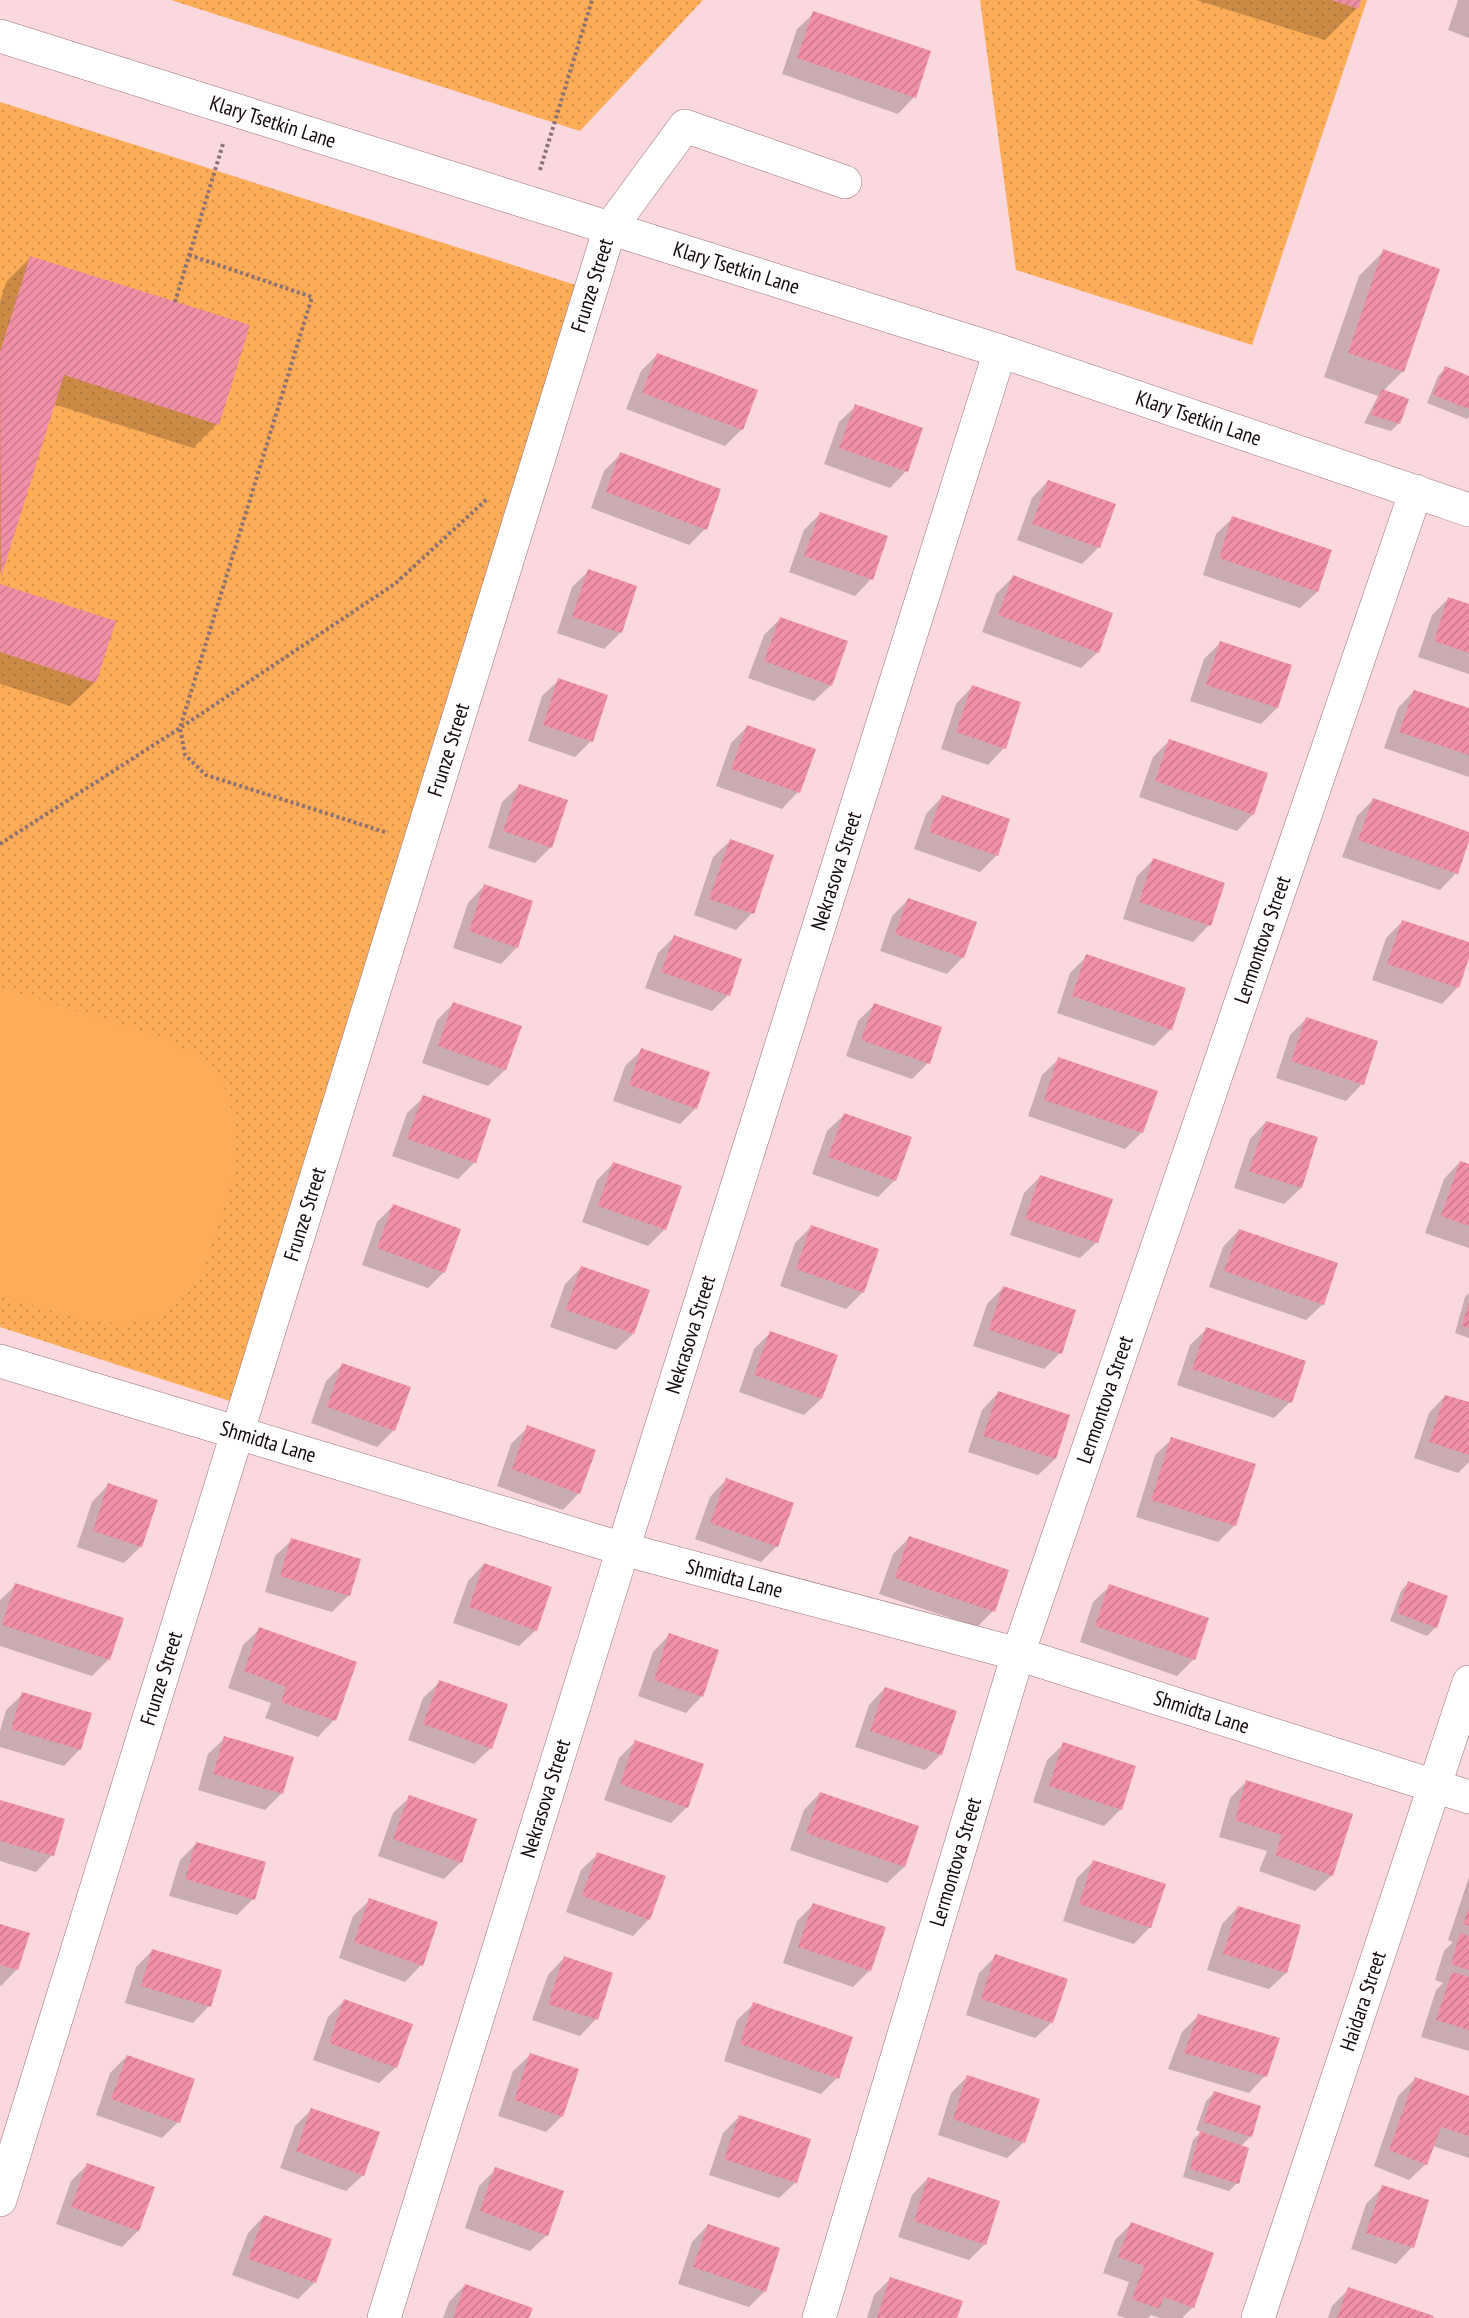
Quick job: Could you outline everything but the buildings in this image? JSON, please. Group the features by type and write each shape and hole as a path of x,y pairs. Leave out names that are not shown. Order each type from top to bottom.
{"street":[{"name":"Klary Tsetkin Lane","path":"0,36 1000,351 1469,510"},
{"name":"Frunze Street","path":"0,2200 610,228 685,126 845,182"},
{"name":"Nekrasova Street","path":"384,2318 1000,351"},
{"name":"Lermontova Street","path":"819,2318 1018,1654 1416,491"},
{"name":"Shmidta Lane","path":"0,1360 623,1549 1018,1654 1469,1797"},
{"name":"Haidara Street","path":"1258,2318 1469,1682"}],"path":[{"path":"530,203 592,0"},
{"path":"175,302 214,170 235,110"},
{"path":"189,255 312,297 180,728 185,755 206,775 418,844"},
{"path":"0,844 180,728 396,583 491,495"}],"shaded area":[{"path":"171,0 703,0 580,131"},
{"path":"980,0 1367,0 1252,345 1016,270"},
{"path":"0,102 582,287 230,1401 0,1327"},
{"path":"0,987 169,1040 203,1060 226,1090 236,1125 236,1167 206,1262 189,1292 165,1315 125,1324 82,1320 0,1295"}]}
